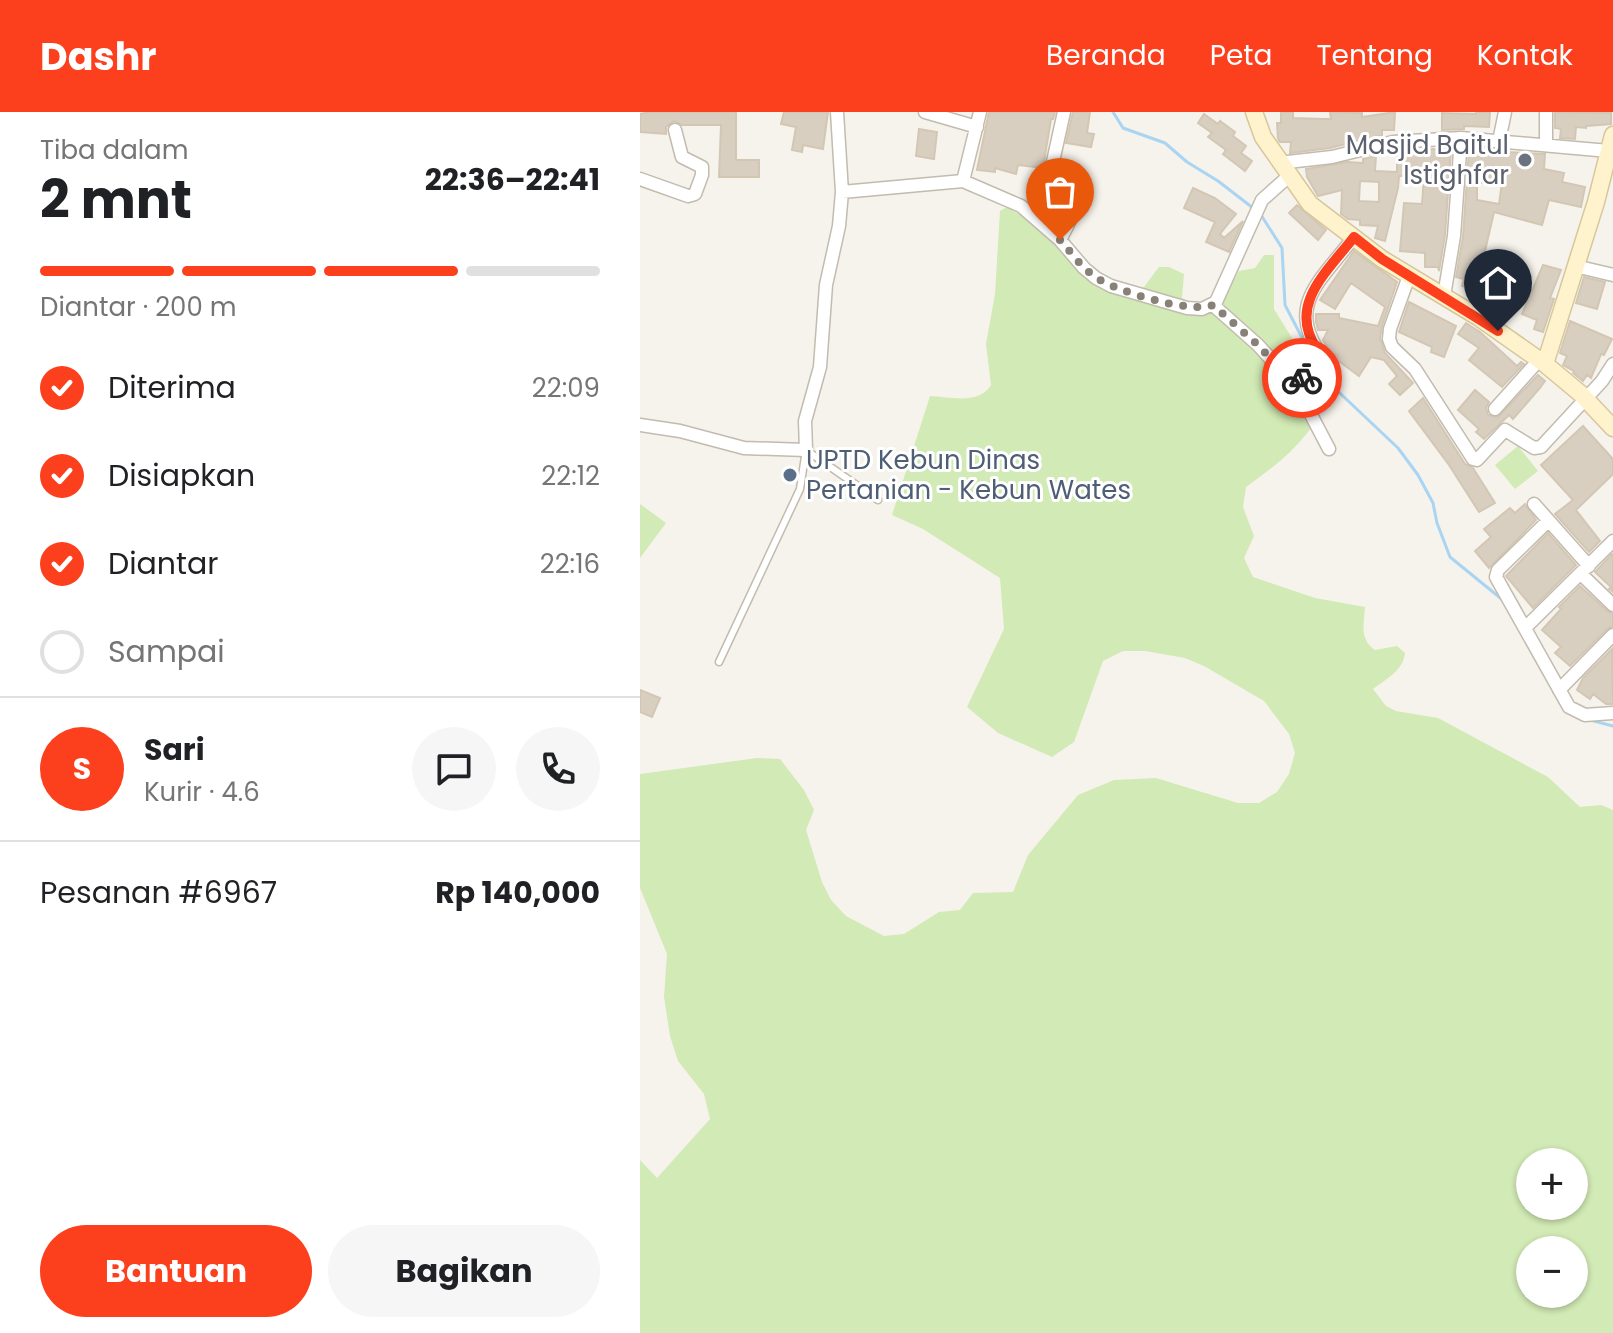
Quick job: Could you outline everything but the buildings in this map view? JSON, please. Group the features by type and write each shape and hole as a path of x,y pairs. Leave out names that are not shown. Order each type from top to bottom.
{"street":[{"path":"647,426 744,448 806,450 805,421 820,367 826,285 839,226 842,192 837,112"},
{"path":"925,112 977,127"},
{"path":"963,181 980,112"},
{"path":"1060,240 1074,211 1072,200 1053,173 1052,166 1064,112"},
{"path":"1254,112 1263,137 1310,204 1409,276 1542,362 1586,399 1613,428"},
{"path":"1499,141 1505,112"},
{"path":"1546,112 1546,145"},
{"path":"640,179 688,196 695,194 702,167 682,157 675,130"},
{"path":"842,192 963,181 1021,206 1060,240 1084,268 1111,286 1187,308 1202,309 1213,305 1262,200 1284,169 1393,142 1461,138 1546,145 1611,143 1575,266 1542,362 1495,409"},
{"path":"1444,296 1454,236 1461,138"},
{"path":"1297,388 1316,356 1305,324 1309,296 1354,237"},
{"path":"1575,266 1613,275"},
{"path":"1409,276 1389,339 1392,347 1415,369 1473,459 1477,460 1505,430 1534,448 1541,447 1586,399 1613,364"},
{"path":"1213,305 1258,345 1297,388 1329,449"},
{"path":"1534,504 1613,605"},
{"path":"1548,521 1496,573 1498,580 1569,707 1585,715 1613,713"},
{"path":"1526,627 1613,541"},
{"path":"1559,690 1613,635"}],"lane":[{"path":"640,432 647,426"},
{"path":"719,662 800,489 806,450 878,500"}],"green space":[{"path":"1007,207 1036,225 1091,280 1117,295 1134,300 1159,267 1169,267 1184,274 1182,298 1210,313 1215,312 1239,271 1255,268 1264,255 1274,255 1274,309 1308,364 1299,382 1315,409 1317,419 1285,456 1246,487 1243,507 1254,536 1244,558 1253,577 1315,598 1365,607 1364,631 1370,646 1375,650 1397,646 1405,653 1397,670 1373,689 1386,706 1396,711 1438,718 1548,777 1580,807 1601,805 1613,810 1613,1333 640,1333 640,1160 657,1178 710,1119 704,1094 678,1061 670,1036 664,997 667,954 640,888 640,774 757,758 780,759 804,790 814,810 806,830 822,882 831,900 846,916 884,936 904,934 939,912 960,910 973,893 1013,892 1028,855 1078,795 1114,780 1156,778 1238,803 1259,803 1277,792 1289,774 1295,753 1289,734 1264,701 1185,658 1145,651 1123,651 1103,661 1074,742 1052,757 998,733 967,707 1004,629 1000,578 923,529 892,515 930,396 972,398 991,385 986,344 995,294 1000,211"},
{"path":"1518,446 1538,471 1515,489 1495,465"},
{"path":"640,504 666,523 640,558"}],"waterway":[{"path":"1113,112 1123,128 1165,143 1253,208"},
{"path":"1261,215 1282,248 1285,305 1311,355"},
{"path":"1314,362 1326,380 1398,448 1418,475 1433,503 1450,557 1504,601"},
{"path":"1590,720 1613,726"}],"way so far":[{"path":"1060,240 1084,268 1111,286 1187,308 1202,309 1213,305 1258,345 1297,388 1302,378"}],"place":[{"name":"Masjid Baitul Istighfar","path":"1525,160"},
{"name":"UPTD Kebun Dinas Pertanian - Kebun Wates","path":"790,475"}],"route":[{"path":"1302,378 1317,349 1308,336 1304,318 1309,296 1354,237 1382,259 1498,331"}]}
